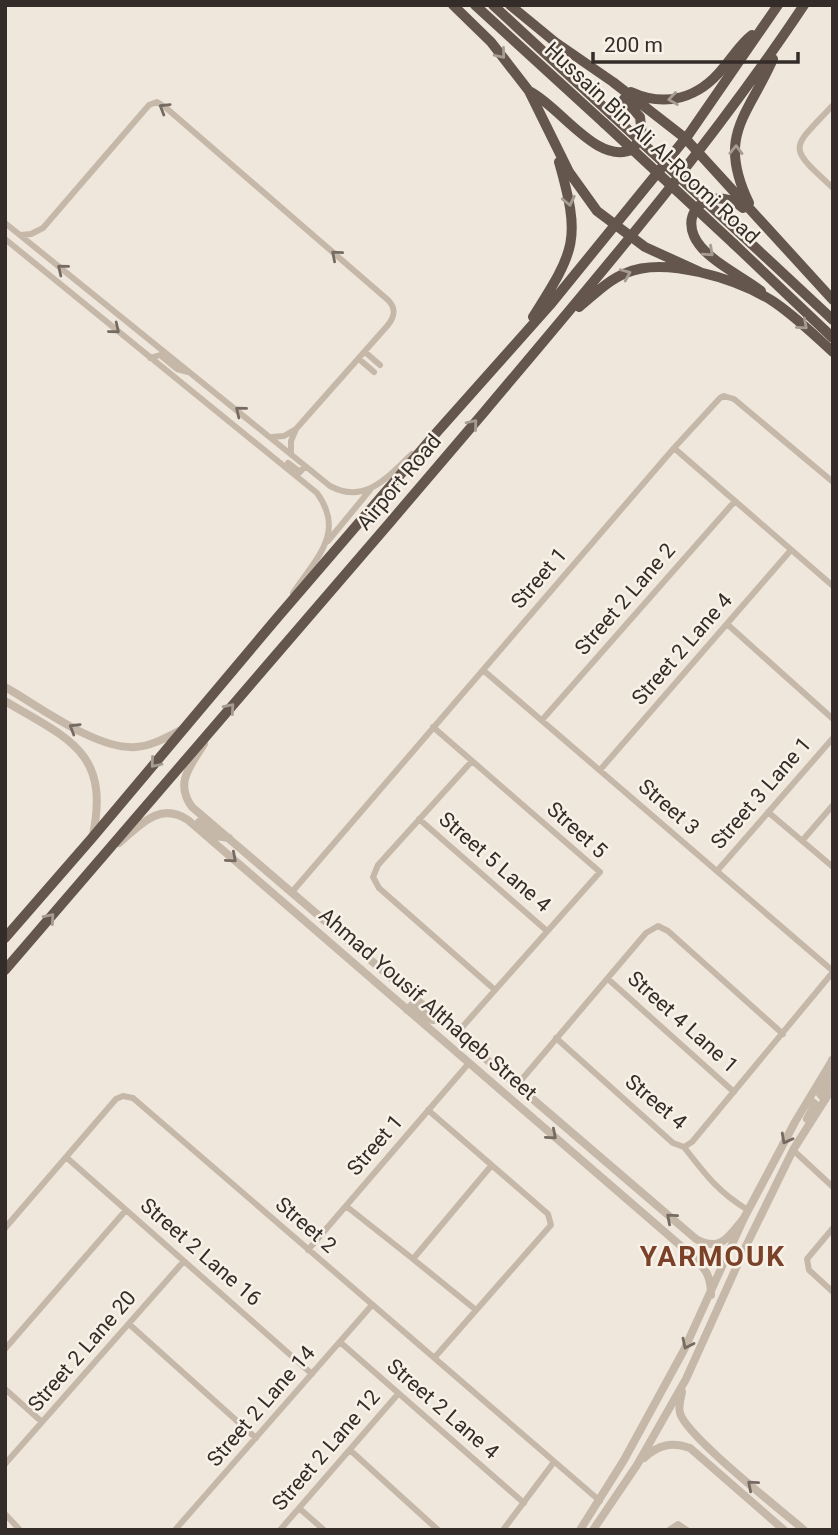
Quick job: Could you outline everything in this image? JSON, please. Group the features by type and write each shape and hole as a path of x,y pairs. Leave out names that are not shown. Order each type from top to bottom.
{"highway":[{"path":"453,5 491,42 529,91 569,172 597,211 657,254 770,300"},
{"name":"Hussain Bin Ali Al-Roomi Road","path":"475,5 743,236 833,320"},
{"name":"Hussain Bin Ali Al-Roomi Road","path":"493,5 734,244 833,338"},
{"path":"510,5 574,57 613,82 685,138 833,300"},
{"name":"Airport Road","path":"5,938 437,432 550,305 685,138 778,5"},
{"name":"Airport Road","path":"5,970 553,330 699,153 804,5"},
{"path":"613,82 651,99 666,100 687,96 710,82 747,39 762,28"},
{"path":"755,214 736,170 737,133 745,110 767,72 781,39"},
{"path":"529,91 544,100 594,143 611,152 625,153 639,143 643,126 637,112 617,93 613,82"},
{"path":"519,340 566,262 572,240 570,206 551,135"},
{"path":"755,214 727,198 707,200 694,214 693,234 709,253 833,352"},
{"path":"553,330 600,289 627,272 663,266 700,272"}],"street":[{"path":"20,235 43,228 149,105 160,103 391,303 394,314 391,321 359,359 296,429 284,436 272,437"},
{"path":"833,105 801,140 798,148 807,164 833,188"},
{"path":"5,223 194,373 330,486 353,494 371,489"},
{"path":"5,239 317,493 326,505 330,524 322,548"},
{"path":"365,352 380,365"},
{"path":"150,358 160,355 177,369 194,373"},
{"path":"359,359 374,372"},
{"name":"Street 1","path":"292,892 715,402 729,396 833,482"},
{"path":"291,452 291,441 296,429"},
{"path":"277,618 322,548 371,489 437,432"},
{"path":"674,448 833,586"},
{"path":"270,455 300,472 305,466"},
{"name":"Street 2 Lane 2","path":"542,720 735,501"},
{"name":"Street 2 Lane 4","path":"600,770 791,550"},
{"path":"726,624 833,719"},
{"name":"Street 3","path":"483,670 833,972"},
{"path":"5,687 90,737 114,745 135,747 157,742 184,729"},
{"path":"5,701 74,745 89,762 97,786 98,811 92,838"},
{"path":"22,711 29,710 31,701"},
{"name":"Ahmad Yousif Althaqeb Street","path":"214,726 184,777 184,792 192,807 689,1234 713,1245 724,1241 746,1214"},
{"name":"Street 5","path":"433,727 600,872 457,1033"},
{"name":"Street 3 Lane 1","path":"717,871 833,738"},
{"path":"472,761 378,865 373,877 379,888 495,990"},
{"path":"802,841 833,805"},
{"path":"99,861 154,815 170,812 188,820 196,820 216,836 229,838"},
{"path":"768,812 833,867"},
{"name":"Street 5 Lane 4","path":"419,819 547,931"},
{"name":"Ahmad Yousif Althaqeb Street","path":"188,820 706,1269 711,1281 711,1294"},
{"path":"517,1085 646,933 658,926 668,930 782,1034"},
{"name":"Street 4","path":"556,1038 673,1143 684,1147 692,1142 833,972"},
{"name":"Street 4 Lane 1","path":"608,979 734,1092"},
{"path":"407,1010 409,1006 416,1006 432,1020 441,1020"},
{"path":"580,1530 600,1501 684,1350 746,1214 832,1060"},
{"path":"825,1100 820,1094 832,1073 832,1060"},
{"name":"Street 1","path":"308,1250 469,1062"},
{"path":"593,1530 637,1465 686,1379 793,1150 833,1087"},
{"name":"Street 2","path":"5,1228 116,1099 123,1096 133,1098 600,1501"},
{"path":"801,1138 802,1128 814,1107 813,1101 808,1099"},
{"path":"428,1110 548,1214 551,1225 435,1357"},
{"path":"684,1147 718,1189 746,1214"},
{"path":"793,1150 832,1186"},
{"name":"Street 2 Lane 16","path":"66,1157 312,1374"},
{"path":"413,1259 491,1166"},
{"path":"346,1206 476,1310"},
{"path":"5,1349 127,1210"},
{"path":"657,1225 662,1225 680,1241 685,1241 689,1234"},
{"path":"833,1228 807,1259 809,1270 833,1292"},
{"name":"Street 2 Lane 20","path":"5,1464 184,1261"},
{"name":"Street 2 Lane 14","path":"175,1530 372,1305"},
{"path":"129,1324 256,1438"},
{"name":"Street 2 Lane 4","path":"340,1342 524,1503"},
{"path":"686,1379 680,1401 680,1412 686,1425 804,1530"},
{"path":"5,1389 42,1422"},
{"name":"Street 2 Lane 12","path":"280,1530 398,1394"},
{"path":"637,1465 653,1450 675,1443 691,1448 784,1530"},
{"path":"702,1457 710,1449"},
{"path":"350,1450 439,1530"},
{"path":"503,1530 554,1462"},
{"path":"299,1508 324,1530"},
{"path":"5,1514 15,1528"},
{"path":"669,1530 678,1524 687,1530"}],"district":[{"name":"YARMOUK","path":"713,1256"}]}
